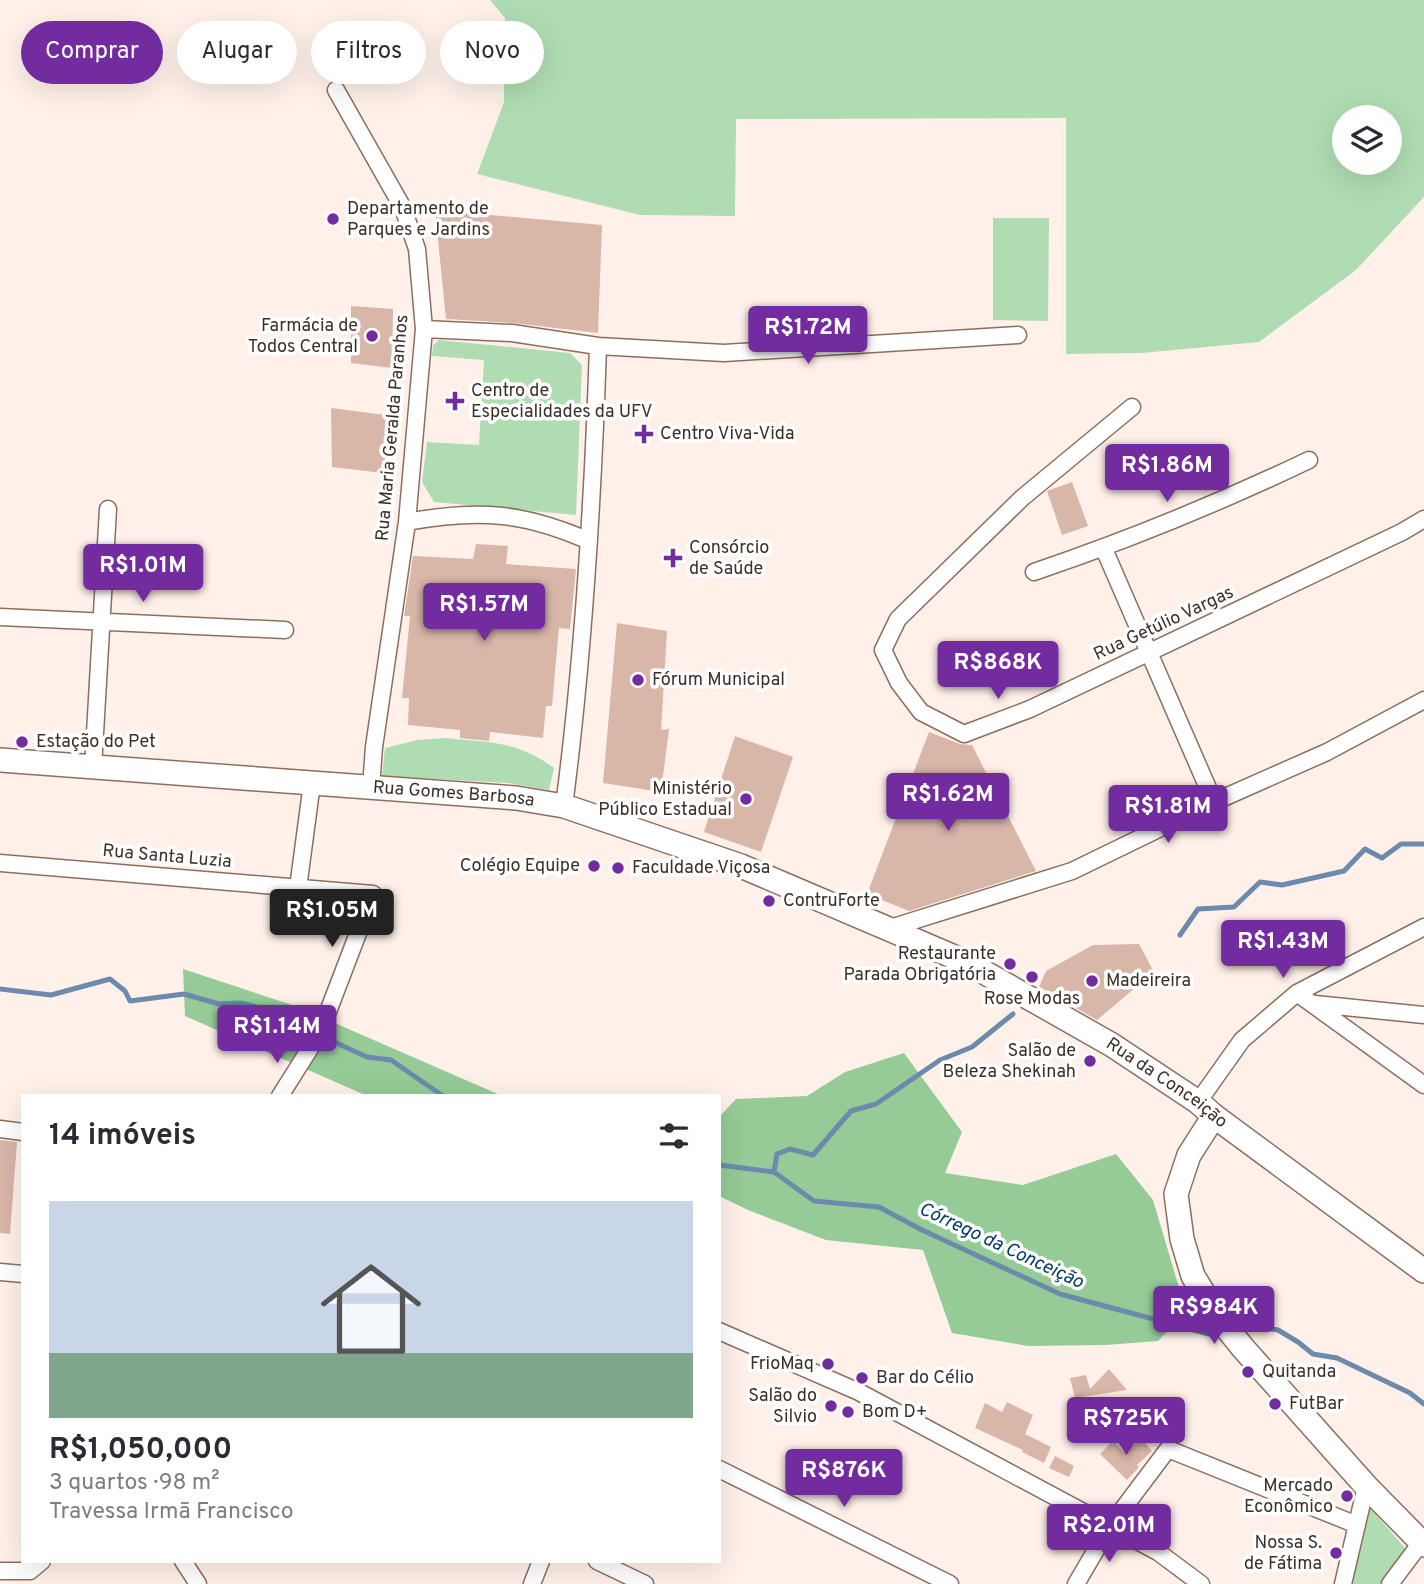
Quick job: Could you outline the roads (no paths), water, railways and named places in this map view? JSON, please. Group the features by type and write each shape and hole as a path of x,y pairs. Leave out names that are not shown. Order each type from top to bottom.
{"street":[{"name":"Rua Maria Geralda Paranhos","path":"336,90 403,208 418,249 424,329 407,522 370,787"},
{"path":"424,329 512,333 598,346 724,353 1018,335"},
{"path":"564,806 585,611 594,477 598,346"},
{"name":"Rua Getúlio Vargas","path":"1132,407 1022,498 898,619 883,650 899,683 921,712 964,734 1030,709 1402,532 1424,519"},
{"path":"1034,572 1104,549 1213,506 1310,460"},
{"path":"93,768 108,509"},
{"path":"407,522 450,514 503,515 555,527 589,541"},
{"path":"1104,549 1214,802"},
{"path":"0,617 285,630"},
{"path":"887,929 1072,871 1214,802 1327,752 1424,700"},
{"name":"Rua Gomes Barbosa","path":"0,760 516,798 564,806 741,866 887,929"},
{"path":"298,887 312,783"},
{"name":"Rua Santa Luzia","path":"0,863 373,894 326,1017 309,1051 281,1094"},
{"path":"1390,1584 1422,1545 1218,1317 1193,1276 1182,1238 1176,1194 1206,1109 1242,1040 1297,993 1424,926"},
{"name":"Rua da Conceição","path":"887,929 966,962 1112,1045 1206,1109 1424,1271"},
{"path":"1297,993 1424,1085"},
{"path":"1312,1004 1424,1015"},
{"path":"0,1129 21,1132"},
{"path":"0,1272 21,1273"},
{"path":"721,1332 859,1392 1158,1552 1201,1584"},
{"path":"1076,1584 1110,1526 1168,1449 1357,1525"},
{"path":"721,1470 950,1584"},
{"path":"1343,1584 1367,1486"},
{"path":"0,1571 30,1571 40,1563"},
{"path":"184,1563 198,1584"},
{"path":"533,1584 540,1563"},
{"path":"601,1563 645,1584"}],"waterway":[{"path":"1180,935 1198,909 1234,907 1260,882 1282,885 1344,871 1365,849 1382,858 1401,844 1424,844"},
{"name":"Córrego da Conceição","path":"0,989 51,995 110,979 125,991 130,1001 184,994 219,1004 241,1003 260,1008 367,1057 391,1060 440,1094"},
{"path":"774,1172 777,1154 790,1149 813,1155 851,1111 876,1104 940,1060 972,1047 1013,1014"},
{"name":"Córrego da Conceição","path":"721,1165 774,1172 814,1201 879,1207 922,1230 1060,1294 1209,1334 1222,1330"},
{"name":"Córrego da Conceição","path":"1234,1327 1244,1324 1278,1330 1313,1354 1337,1358 1410,1393 1424,1404"}],"place":[{"name":"Departamento de Parques e Jardins","path":"333,219"},
{"name":"Farmácia de Todos Central","path":"372,336"},
{"name":"Centro de Especialidades da UFV","path":"455,401"},
{"name":"Centro Viva-Vida","path":"644,434"},
{"name":"Consórcio de Saúde","path":"673,558"},
{"name":"Fórum Municipal","path":"638,680"},
{"name":"Estação do Pet","path":"22,742"},
{"name":"Ministério Público Estadual","path":"746,799"},
{"name":"Colégio Equipe","path":"594,866"},
{"name":"Faculdade Viçosa","path":"618,868"},
{"name":"ContruForte","path":"769,901"},
{"name":"Restaurante Parada Obrigatória","path":"1010,964"},
{"name":"Rose Modas","path":"1032,977"},
{"name":"Madeireira","path":"1092,981"},
{"name":"Salão de Beleza Shekinah","path":"1090,1061"},
{"name":"FrioMaq","path":"828,1364"},
{"name":"Quitanda","path":"1248,1372"},
{"name":"Bar do Célio","path":"862,1378"},
{"name":"FutBar","path":"1275,1404"},
{"name":"Salão do Silvio","path":"831,1406"},
{"name":"Bom D+","path":"848,1412"},
{"name":"Mercado Econômico","path":"1347,1496"},
{"name":"Nossa S. de Fátima","path":"1336,1553"}]}
